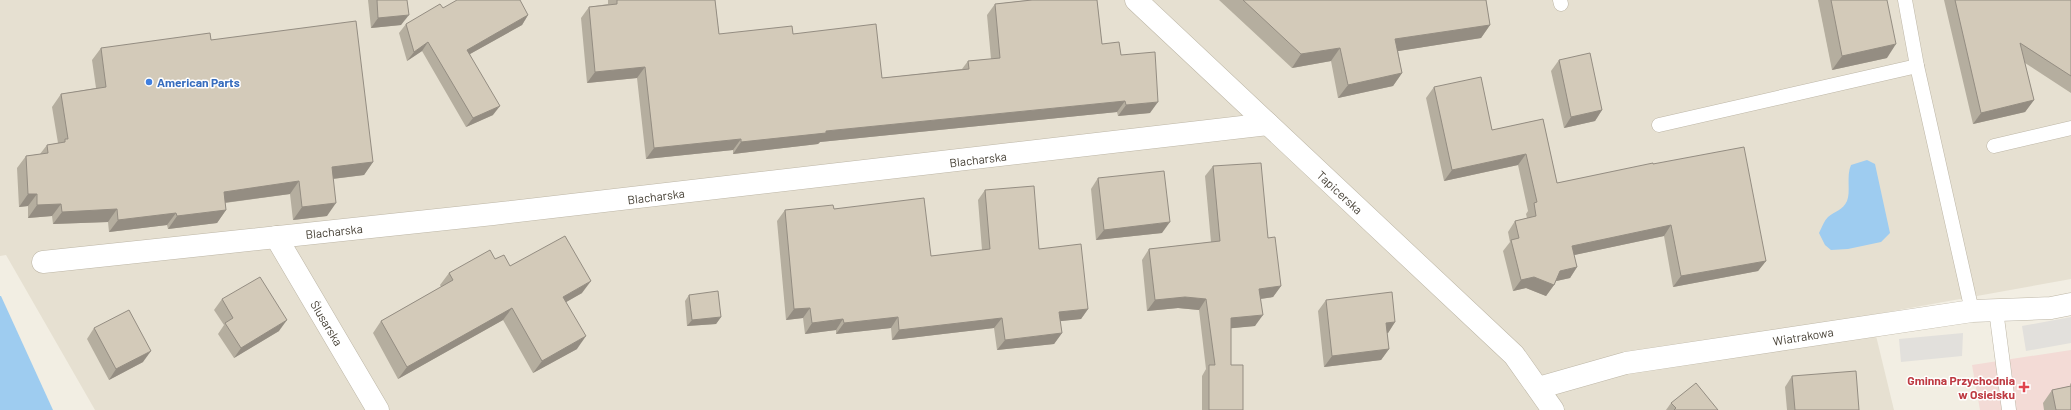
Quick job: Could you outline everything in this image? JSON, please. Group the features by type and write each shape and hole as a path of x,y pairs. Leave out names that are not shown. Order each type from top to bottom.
{"street":[{"name":"Tapicerska","path":"1136,0 1514,355 1553,410"},
{"name":"Blacharska","path":"43,262 516,212 1268,124"},
{"name":"Ślusarska","path":"276,237 378,410"},
{"name":"Wiatrakowa","path":"1538,388 1626,363 1972,311 2051,308 2071,304"}],"lane":[{"path":"1905,0 1917,66 1972,311"},
{"path":"1660,125 1917,66"},
{"path":"1994,146 2071,128"},
{"path":"1996,310 2009,410"}],"shaded area":[{"path":"0,0 2071,0 2071,279 1871,315 1894,410 95,410 6,255 0,256"},
{"path":"2071,317 2071,343 2026,351 2022,326"},
{"path":"1963,333 1962,356 1901,362 1899,339"},
{"name":"Gminna Przychodnia w Osielsku","path":"2071,350 2071,410 1980,410 1972,365"}],"water":[{"path":"1867,160 1875,164 1890,233 1881,242 1848,249 1831,250 1825,245 1819,233 1827,219 1847,201 1851,165"},
{"path":"1,296 53,410 0,410"}],"building":[{"path":"377,0 407,0 409,15 378,18"},
{"path":"457,0 520,0 528,15 467,50 500,106 473,118 428,42 414,52 406,24 440,4 443,8"},
{"path":"617,0 715,0 719,34 792,26 793,34 876,24 882,78 969,69 968,61 1000,58 995,4 1032,0 1097,0 1102,44 1119,42 1121,55 1155,52 1158,102 1126,105 1125,101 826,131 826,133 741,142 741,139 654,148 645,67 595,72 589,7 617,4"},
{"path":"1243,0 1486,0 1490,25 1395,39 1402,73 1348,85 1340,48 1301,54"},
{"path":"1831,0 1887,0 1896,44 1842,56"},
{"path":"1955,0 2071,0 2071,76 2020,43 2034,100 1981,113"},
{"path":"356,21 373,162 332,167 336,203 302,207 299,181 224,192 226,210 177,216 176,213 118,220 117,209 62,212 61,204 37,205 37,194 28,194 26,156 48,153 47,145 65,142 65,139 68,139 61,94 106,87 101,48 210,33 211,40"},
{"path":"1590,53 1602,110 1571,117 1559,60"},
{"path":"1481,77 1492,130 1543,119 1557,183 1653,163 1744,147 1766,261 1681,276 1671,225 1572,246 1577,267 1560,271 1554,285 1534,277 1521,280 1511,240 1519,238 1515,221 1536,216 1534,203 1537,202 1526,154 1452,170 1434,87"},
{"path":"1261,163 1268,238 1275,237 1281,286 1259,289 1263,315 1231,318 1231,365 1243,365 1243,410 1209,410 1209,365 1215,365 1206,299 1185,297 1155,300 1149,249 1220,241 1213,166"},
{"path":"1164,171 1170,222 1104,230 1098,178"},
{"path":"1034,186 1039,249 1081,244 1088,309 1059,312 1062,333 1005,340 1002,318 899,330 898,317 844,323 843,319 812,323 810,308 794,309 785,210 833,205 834,209 924,198 931,256 990,249 985,190"},
{"path":"565,236 591,281 563,297 586,336 542,361 512,308 407,367 381,321 453,280 449,273 490,250 495,259 504,255 510,266"},
{"path":"260,277 287,320 241,348 225,323 233,318 222,299"},
{"path":"718,291 721,317 692,320 689,295"},
{"path":"1392,292 1395,322 1386,323 1389,349 1332,356 1326,300"},
{"path":"129,310 151,351 116,369 94,328"},
{"path":"1856,371 1859,410 1795,410 1792,376"},
{"path":"1696,383 1718,410 1674,410 1676,408 1671,403"},
{"path":"2071,386 2071,410 2056,410 2052,390"}],"place":[{"name":"American Parts","path":"149,82"},
{"name":"Gminna Przychodnia w Osielsku","path":"2024,387"}]}
